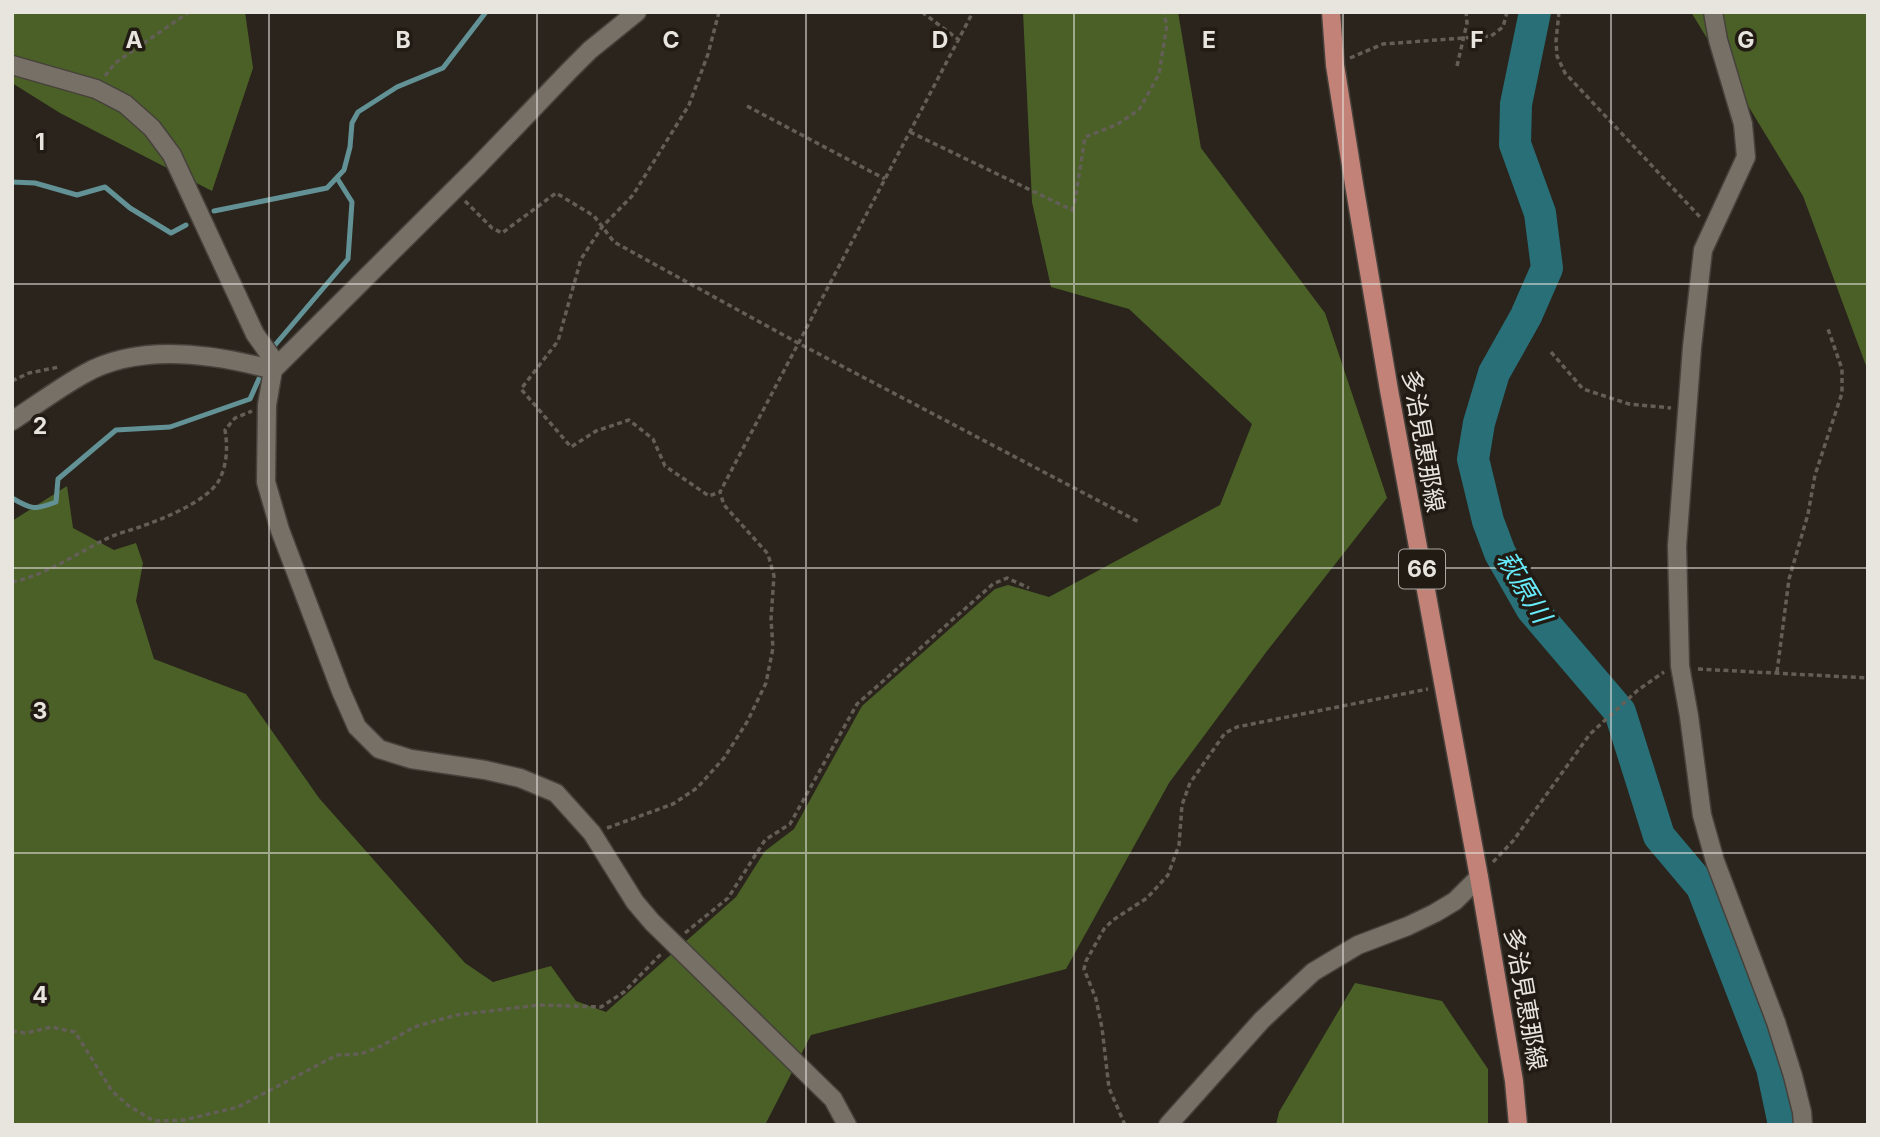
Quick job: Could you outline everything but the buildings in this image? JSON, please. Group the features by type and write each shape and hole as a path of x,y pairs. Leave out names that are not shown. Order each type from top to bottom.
{"main road":[{"name":"多治見恵那線","path":"1331,12 1335,65 1389,390 1479,877 1514,1081 1518,1125"}],"street":[{"path":"637,12 590,50 454,190 275,367 267,405 266,482 276,518 357,727 379,749 411,760 520,778 555,793 592,833 635,902 652,922 833,1098 847,1125"},
{"path":"1713,12 1718,40 1743,124 1746,157 1703,250 1677,545 1680,666 1702,815 1715,862 1776,1022 1793,1076 1803,1125"},
{"path":"12,65 96,89 125,104 152,128 172,155 255,334 275,367"},
{"path":"12,421 86,373 124,359 191,355 275,367"},
{"path":"1168,1125 1262,1020 1313,972 1358,945 1436,913 1455,901 1479,877"}],"path":[{"path":"96,89 115,63 189,12"},
{"path":"719,12 708,54 689,105 633,195 602,226 581,259 558,341 521,389 571,447 596,431 629,420 653,439 665,466 709,496 720,492 973,12"},
{"path":"922,12 959,40"},
{"path":"910,132 1072,211 1086,137 1116,125 1139,110 1159,74 1167,25 1163,12"},
{"path":"1457,66 1467,23 1466,12"},
{"path":"1335,65 1383,44 1491,36 1503,27 1507,12"},
{"path":"1559,12 1557,56 1565,73 1713,227"},
{"path":"747,106 885,179"},
{"path":"454,190 492,228 502,233 556,193 594,216 614,242 798,343 1139,523"},
{"path":"1777,672 1789,579 1808,514 1815,475 1842,393 1842,369 1828,329"},
{"path":"1551,352 1583,389 1629,404 1687,410"},
{"path":"12,582 54,568 107,538 169,516 200,499 218,482 226,460 228,444 225,430 235,418 267,405"},
{"path":"592,833 673,804 697,788 724,758 747,722 766,683 772,648 771,619 775,576 768,554 724,505 720,492"},
{"path":"12,1031 26,1033 51,1027 75,1032 112,1091 129,1107 154,1121 184,1120 238,1107 337,1055 361,1054 414,1027 456,1015 539,1005 601,1007 624,992 673,942 728,898 765,840 790,824 857,704 993,584 1007,578 1029,588"},
{"path":"1479,877 1513,841 1590,734 1638,690 1668,670 1680,666 1868,678"},
{"path":"1125,1125 1110,1087 1096,999 1084,969 1086,961 1104,929 1147,898 1168,875 1179,845 1182,805 1190,783 1225,733 1237,727 1443,686"}],"green space":[{"path":"12,12 245,12 253,68 212,191 60,113 12,83"},
{"path":"1023,12 1178,12 1201,148 1325,313 1387,498 1267,651 1169,783 1066,969 811,1035 765,1125 12,1125 12,521 67,486 73,528 114,550 136,543 143,563 136,601 154,659 246,694 319,798 465,963 493,982 551,966 576,1001 606,1012 736,897 765,851 794,829 862,706 995,589 1008,585 1049,597 1220,505 1252,424 1129,309 1051,287 1032,202"},
{"path":"1691,12 1868,12 1868,371 1803,196"},
{"path":"1355,983 1442,1001 1488,1069 1488,1125 1276,1125 1279,1112"}],"waterway":[{"path":"214,211 327,188 344,170 352,123 358,112 397,87 443,68 486,12"},
{"name":"萩原川","path":"1535,12 1516,104 1515,144 1540,213 1547,268 1526,316 1494,373 1479,423 1473,459 1488,521 1500,553 1532,609 1620,712 1659,836 1702,887 1772,1068 1784,1125"},
{"path":"273,350 348,259 352,202 337,178"},
{"path":"12,182 35,183 77,195 105,187 130,208 171,233 186,225"},
{"path":"12,498 34,508 56,502 58,479 116,430 170,427 250,399 262,372"}]}
